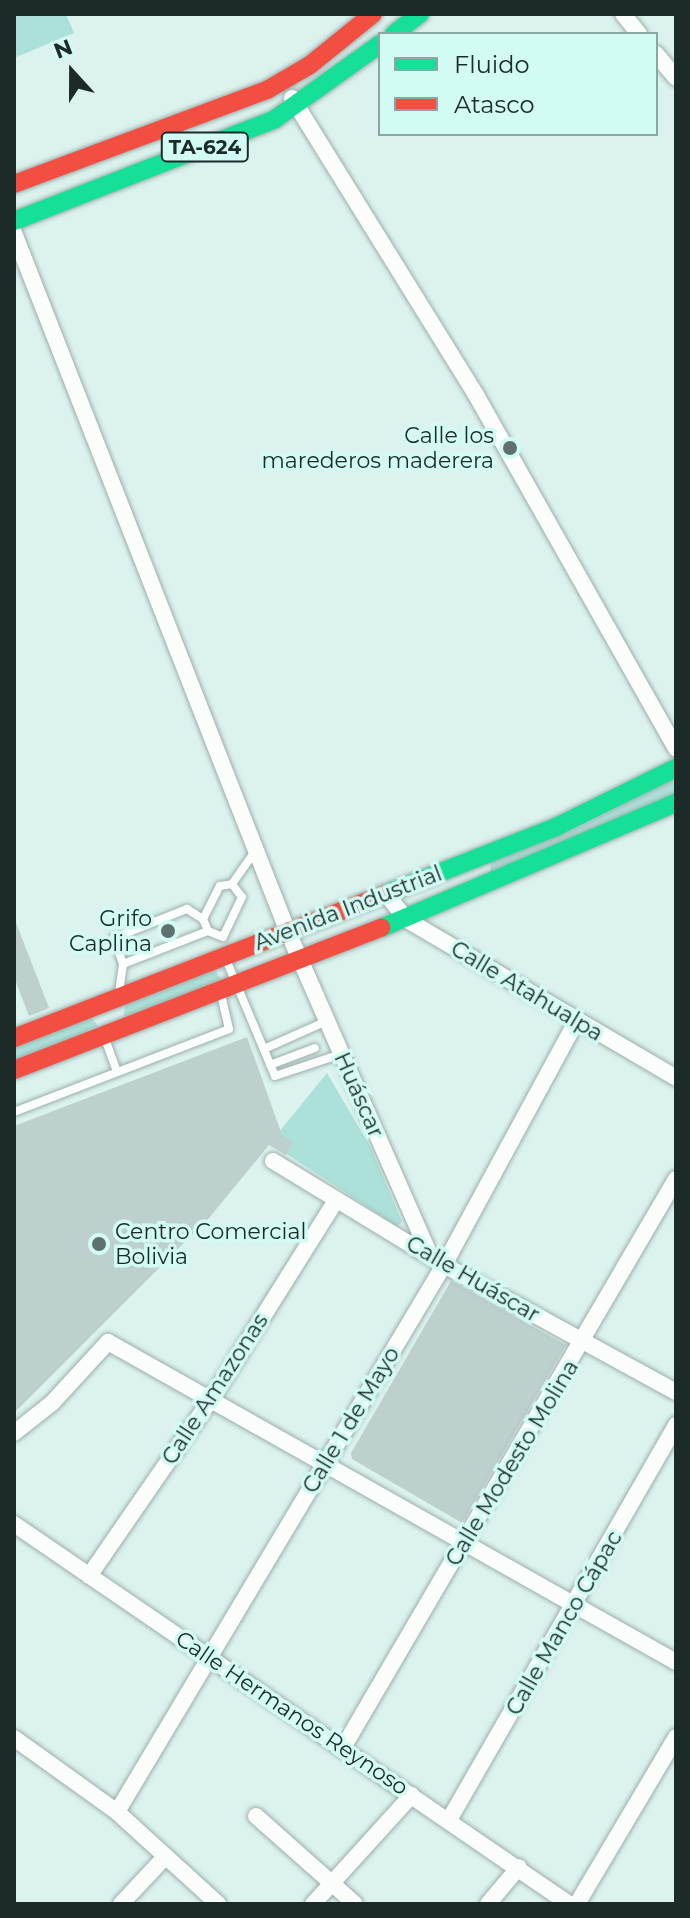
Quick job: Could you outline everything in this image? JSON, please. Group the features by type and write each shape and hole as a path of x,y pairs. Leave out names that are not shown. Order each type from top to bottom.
{"main road":[{"name":"TA-624","path":"14,184 283,82 373,14"},
{"path":"397,32 420,14"},
{"name":"TA-624","path":"14,221 297,107 378,46"},
{"name":"Avenida Industrial","path":"14,1038 584,815 676,768"},
{"name":"Avenida Industrial","path":"14,1070 407,920 676,803"},
{"path":"471,860 482,889"},
{"path":"110,1034 112,1000"}],"street":[{"path":"623,14 637,32"},
{"path":"658,56 676,78"},
{"path":"283,82 476,395 676,748"},
{"name":"Huáscar","path":"14,233 288,932 438,1261"},
{"name":"Calle Atahualpa","path":"386,894 407,920 676,1078"},
{"name":"Calle 1 de Mayo","path":"117,1812 325,1463 576,1022"},
{"name":"Calle Huáscar","path":"273,1161 438,1261 676,1392"},
{"name":"Calle Modesto Molina","path":"344,1746 584,1342 676,1179"},
{"name":"Calle Amazonas","path":"89,1576 212,1398 336,1200"},
{"path":"14,1433 52,1403 108,1342 578,1602 676,1662"},
{"name":"Calle Manco Cápac","path":"449,1820 578,1602 676,1425"},
{"name":"Calle Hermanos Reynoso","path":"14,1524 344,1746 569,1904"},
{"path":"577,1904 676,1737"},
{"path":"14,1738 117,1812 218,1904"},
{"path":"313,1904 412,1795"},
{"path":"256,1816 355,1904"},
{"path":"121,1904 165,1857"},
{"path":"488,1904 519,1867"}],"lane":[{"path":"203,919 220,886 232,884 256,850"},
{"path":"123,964 208,931 223,937 242,897 232,884"},
{"path":"112,1000 123,964 114,938 187,909 203,919 208,931"},
{"path":"14,1112 229,1029 225,957"},
{"path":"228,989 264,1049 275,1076 341,1054"},
{"path":"264,1049 308,1033 327,1021"},
{"path":"308,1033 320,1059"},
{"path":"110,1034 117,1072"},
{"path":"270,1065 315,1048"}],"shaded area":[{"path":"14,14 66,14 74,33 14,58"},
{"path":"673,780 676,796 497,875 490,872 491,861 578,828"},
{"path":"214,969 221,979 129,1019 124,1015 125,1003"},
{"path":"91,1017 98,1026 14,1063 14,1046"},
{"path":"327,1073 371,1148 402,1222 397,1226 270,1143"}],"building":[{"path":"15,920 49,1008 29,1016 14,977"},
{"name":"Centro Comercial Bolivia","path":"247,1037 282,1135 294,1142 286,1155 269,1145 209,1218 14,1413 14,1126"},
{"path":"451,1281 566,1345 462,1523 352,1459 351,1453"}],"traffic: fast":[{"path":"397,32 420,14"},
{"path":"14,221 275,119 378,45"},
{"path":"385,894 556,827 676,768"},
{"path":"381,928 676,803"}],"traffic: jam":[{"path":"14,184 267,90 310,65 373,14"},
{"path":"14,1038 385,894"},
{"path":"14,1070 381,928"}],"place":[{"name":"Calle los marederos maderera","path":"510,448"},
{"name":"Grifo Caplina","path":"168,931"},
{"name":"Centro Comercial Bolivia","path":"99,1244"}]}
